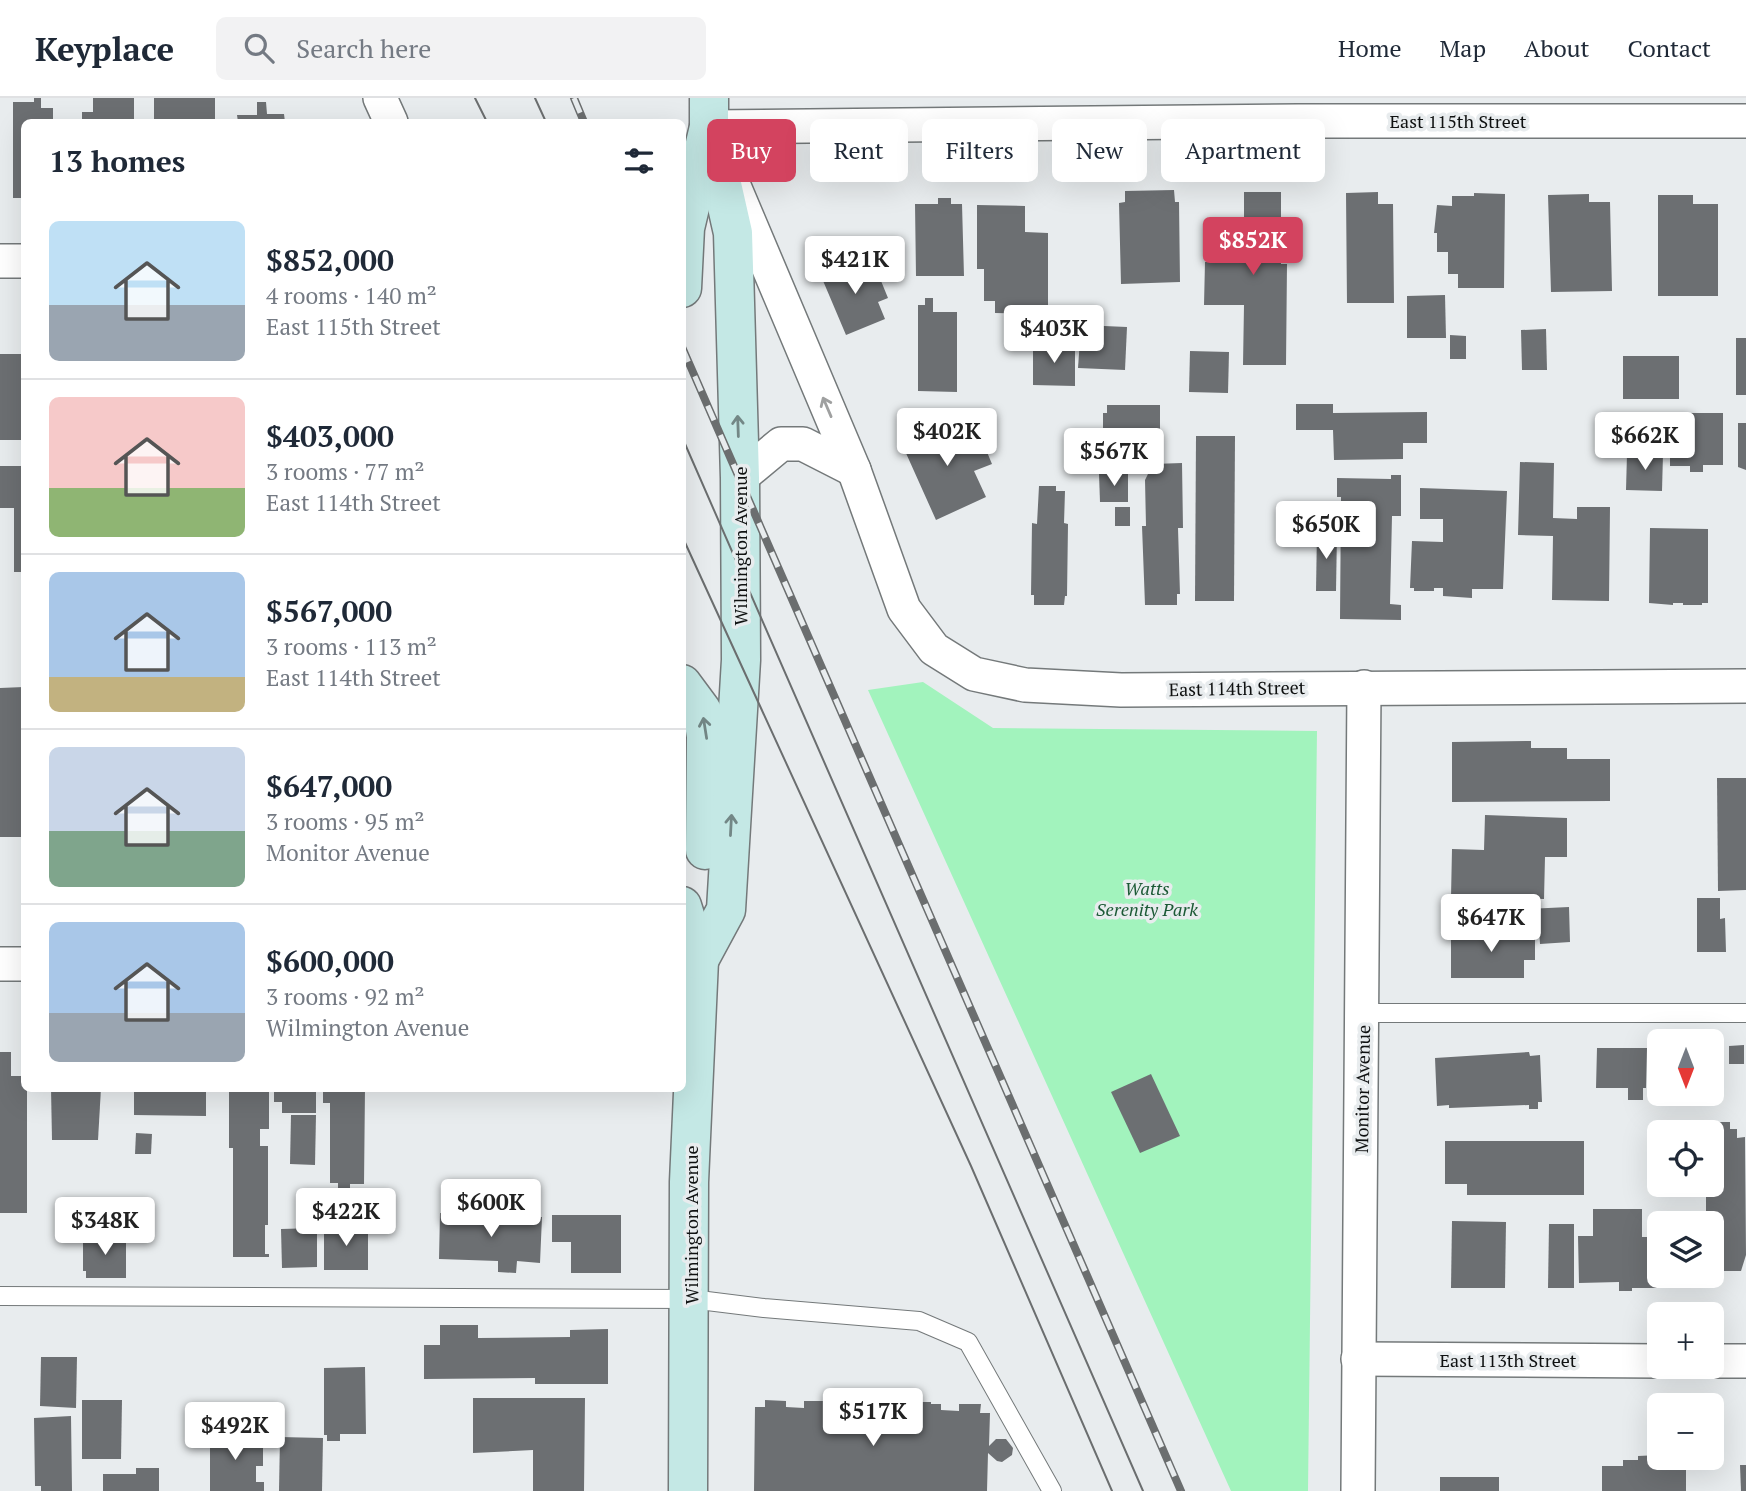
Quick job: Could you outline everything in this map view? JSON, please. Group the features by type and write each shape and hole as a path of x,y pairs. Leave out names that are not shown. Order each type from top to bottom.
{"main road":[{"path":"686,223 709,113"},
{"name":"Wilmington Avenue","path":"691,960 726,910 741,660 740,478 733,233 709,113"},
{"path":"686,689 702,711 706,736 704,887 726,910"},
{"name":"Wilmington Avenue","path":"686,930 691,960 688,1491"}],"street":[{"path":"380,98 390,119"},
{"name":"East 115th Street","path":"709,113 1298,110 1746,121"},
{"name":"East 114th Street","path":"709,113 854,470 904,609 934,649 974,674 1025,685 1121,690 1746,686"},
{"path":"0,261 21,261"},
{"path":"740,478 781,444 803,444 854,470"},
{"name":"Monitor Avenue","path":"1358,1491 1364,687"},
{"path":"0,964 21,964"},
{"name":"East 113th Street","path":"1358,1359 1647,1361"},
{"path":"1724,1361 1746,1361"}],"lane":[{"path":"1363,1013 1746,1013"},
{"path":"0,1296 691,1299 919,1321 968,1342 1052,1491"}],"green space":[{"name":"Watts Serenity Park","path":"923,682 993,728 1317,731 1308,1491 1231,1491 868,690"}],"building":[{"path":"34,98 41,98 41,108 53,108 53,119 21,119 21,198 13,198 13,102 34,102"},
{"path":"93,98 134,98 134,119 82,119 82,112 93,112"},
{"path":"154,98 215,98 215,119 154,119"},
{"path":"257,102 266,102 267,114 284,114 285,119 238,119 237,115 257,115"},
{"path":"1174,190 1175,202 1179,202 1180,282 1121,284 1119,203 1125,202 1125,191"},
{"path":"1244,192 1281,192 1281,264 1287,264 1286,365 1243,365 1244,305 1204,305 1205,262 1211,262 1211,231 1228,231 1229,219 1244,219"},
{"path":"1378,192 1378,204 1393,204 1394,303 1347,303 1346,193"},
{"path":"1474,193 1505,194 1504,288 1458,288 1458,274 1448,274 1448,252 1437,252 1437,233 1434,233 1437,205 1452,206 1452,196 1474,196"},
{"path":"1589,194 1589,202 1610,202 1612,291 1551,292 1548,195"},
{"path":"1658,195 1693,195 1693,204 1718,204 1718,296 1658,296"},
{"path":"938,198 951,198 951,204 962,204 964,276 916,276 915,204 938,204"},
{"path":"977,205 1025,206 1025,232 1048,233 1048,314 995,313 995,301 984,301 984,269 977,269"},
{"path":"861,259 869,279 879,276 888,298 878,302 885,319 846,335 821,276"},
{"path":"1445,295 1446,338 1407,338 1407,296"},
{"path":"925,298 933,298 933,312 957,312 957,392 918,391 918,305 925,305"},
{"path":"1081,325 1127,327 1125,370 1078,368"},
{"path":"1546,329 1547,370 1522,370 1521,330"},
{"path":"1450,335 1466,336 1466,359 1450,359"},
{"path":"1736,338 1746,338 1746,395 1736,395"},
{"path":"1033,344 1075,345 1075,386 1033,385"},
{"path":"1190,351 1229,352 1228,393 1189,392"},
{"path":"0,354 21,354 21,440 0,440"},
{"path":"1623,356 1679,356 1679,399 1623,399"},
{"path":"1296,404 1333,404 1333,413 1427,412 1427,443 1403,443 1403,459 1334,460 1333,430 1296,430"},
{"path":"1107,405 1160,405 1160,445 1103,447 1103,413 1107,413"},
{"path":"1670,413 1723,413 1723,465 1703,465 1703,472 1690,472 1690,466 1670,466"},
{"path":"954,418 970,452 984,445 992,464 974,471 986,497 936,520 901,442"},
{"path":"1738,423 1746,423 1746,470 1738,467"},
{"path":"1196,436 1235,436 1234,601 1195,601"},
{"path":"1627,454 1663,454 1662,491 1626,490"},
{"path":"1520,462 1554,463 1553,518 1577,519 1577,507 1610,507 1609,601 1552,600 1553,536 1518,535"},
{"path":"1182,463 1183,528 1178,528 1180,594 1177,594 1177,605 1145,605 1142,526 1146,526 1145,480 1153,464"},
{"path":"0,466 21,466 21,572 14,572 14,508 0,508"},
{"path":"1099,474 1128,474 1128,502 1100,502"},
{"path":"1391,475 1401,475 1401,516 1392,516 1390,604 1401,605 1401,620 1340,619 1341,497 1337,497 1337,478 1391,479"},
{"path":"1039,486 1056,486 1056,491 1065,491 1064,523 1068,524 1067,596 1064,605 1034,605 1034,595 1031,595 1032,523 1037,524"},
{"path":"1420,488 1507,491 1503,589 1472,589 1472,598 1443,596 1443,588 1414,591 1414,588 1410,588 1412,541 1443,542 1443,519 1420,519"},
{"path":"1115,507 1130,507 1130,526 1115,526"},
{"path":"1650,528 1708,529 1708,603 1649,603"},
{"path":"1317,531 1337,532 1336,591 1316,591"},
{"path":"21,687 21,837 0,837 0,688"},
{"path":"1531,741 1531,748 1567,748 1567,759 1610,759 1610,801 1452,802 1452,742"},
{"path":"1717,778 1746,778 1746,890 1718,891"},
{"path":"1485,815 1567,818 1567,857 1545,857 1544,899 1451,897 1452,849 1484,850"},
{"path":"1697,898 1720,898 1720,919 1725,918 1726,952 1697,952"},
{"path":"1569,907 1570,942 1540,944 1539,930 1529,930 1527,909"},
{"path":"1451,932 1535,932 1535,960 1524,960 1524,978 1451,978"},
{"path":"1744,1045 1744,1064 1729,1064 1729,1046"},
{"path":"1597,1048 1647,1048 1643,1100 1628,1100 1628,1088 1596,1088"},
{"path":"0,1052 11,1052 11,1076 21,1076 21,1092 27,1092 27,1213 0,1213"},
{"path":"1529,1052 1530,1056 1540,1055 1542,1102 1538,1102 1538,1109 1529,1109 1529,1105 1449,1108 1449,1105 1437,1106 1435,1058"},
{"path":"1151,1074 1180,1136 1140,1153 1111,1092"},
{"path":"51,1092 101,1092 98,1140 52,1140"},
{"path":"134,1092 206,1092 206,1116 134,1115"},
{"path":"229,1092 269,1092 269,1129 260,1129 260,1146 268,1146 268,1225 265,1225 265,1254 269,1254 269,1257 233,1257 233,1148 229,1148"},
{"path":"274,1092 316,1092 316,1113 282,1113 282,1102 274,1102"},
{"path":"323,1092 365,1092 364,1184 350,1184 350,1193 338,1193 338,1183 330,1183 330,1103 323,1103"},
{"path":"291,1115 316,1115 315,1165 290,1164"},
{"path":"1724,1122 1730,1122 1730,1129 1737,1129 1737,1138 1745,1137 1746,1255 1741,1271 1724,1271 1724,1211 1706,1211 1706,1197 1724,1197"},
{"path":"136,1133 152,1134 151,1154 135,1154"},
{"path":"1445,1141 1584,1141 1584,1195 1467,1195 1467,1184 1445,1184"},
{"path":"1593,1209 1642,1209 1642,1237 1647,1237 1647,1288 1619,1291 1619,1282 1579,1283 1578,1236 1593,1236"},
{"path":"440,1213 542,1217 540,1263 517,1261 516,1273 498,1272 498,1261 439,1259"},
{"path":"552,1215 621,1215 621,1273 571,1273 571,1242 552,1242"},
{"path":"1452,1221 1506,1222 1505,1288 1451,1288"},
{"path":"1549,1224 1574,1224 1574,1288 1548,1288"},
{"path":"324,1225 368,1225 368,1270 324,1270"},
{"path":"317,1228 317,1267 282,1268 281,1229"},
{"path":"83,1236 126,1236 126,1278 86,1278 86,1271 83,1271"},
{"path":"440,1325 478,1325 478,1338 570,1337 570,1330 608,1329 608,1384 535,1384 535,1378 424,1379 424,1345 440,1345"},
{"path":"41,1357 77,1357 76,1408 40,1406"},
{"path":"365,1367 366,1434 340,1434 340,1441 327,1441 327,1435 324,1435 324,1368"},
{"path":"473,1398 585,1398 584,1491 533,1491 533,1450 473,1453"},
{"path":"82,1400 122,1400 121,1459 82,1459"},
{"path":"765,1400 786,1401 786,1407 804,1408 804,1401 825,1401 825,1409 842,1409 842,1402 854,1402 854,1409 911,1410 911,1402 931,1402 941,1404 941,1410 959,1411 959,1404 981,1404 980,1413 990,1413 989,1446 996,1439 1006,1439 1013,1448 1012,1455 1002,1462 988,1453 987,1491 754,1491 755,1407 765,1407"},
{"path":"71,1416 72,1491 41,1491 41,1486 35,1486 34,1418"},
{"path":"219,1427 240,1427 240,1439 263,1439 263,1466 256,1466 256,1482 264,1482 264,1491 210,1491 210,1439 219,1439"},
{"path":"280,1437 323,1438 322,1491 279,1491"},
{"path":"1638,1456 1647,1456 1647,1470 1686,1470 1686,1491 1602,1491 1602,1466 1623,1466 1623,1460 1638,1460"},
{"path":"1740,1465 1746,1465 1746,1491 1741,1491"},
{"path":"136,1468 159,1468 159,1491 103,1491 103,1474 136,1474"},
{"path":"1440,1477 1499,1477 1499,1491 1440,1491"}],"tram line":[{"path":"475,98 486,119"},
{"path":"535,98 545,119"},
{"path":"686,446 1143,1491"},
{"path":"686,545 971,1166 1112,1491"}],"railway":[{"path":"574,98 583,119"},
{"path":"686,356 1181,1491"}]}
